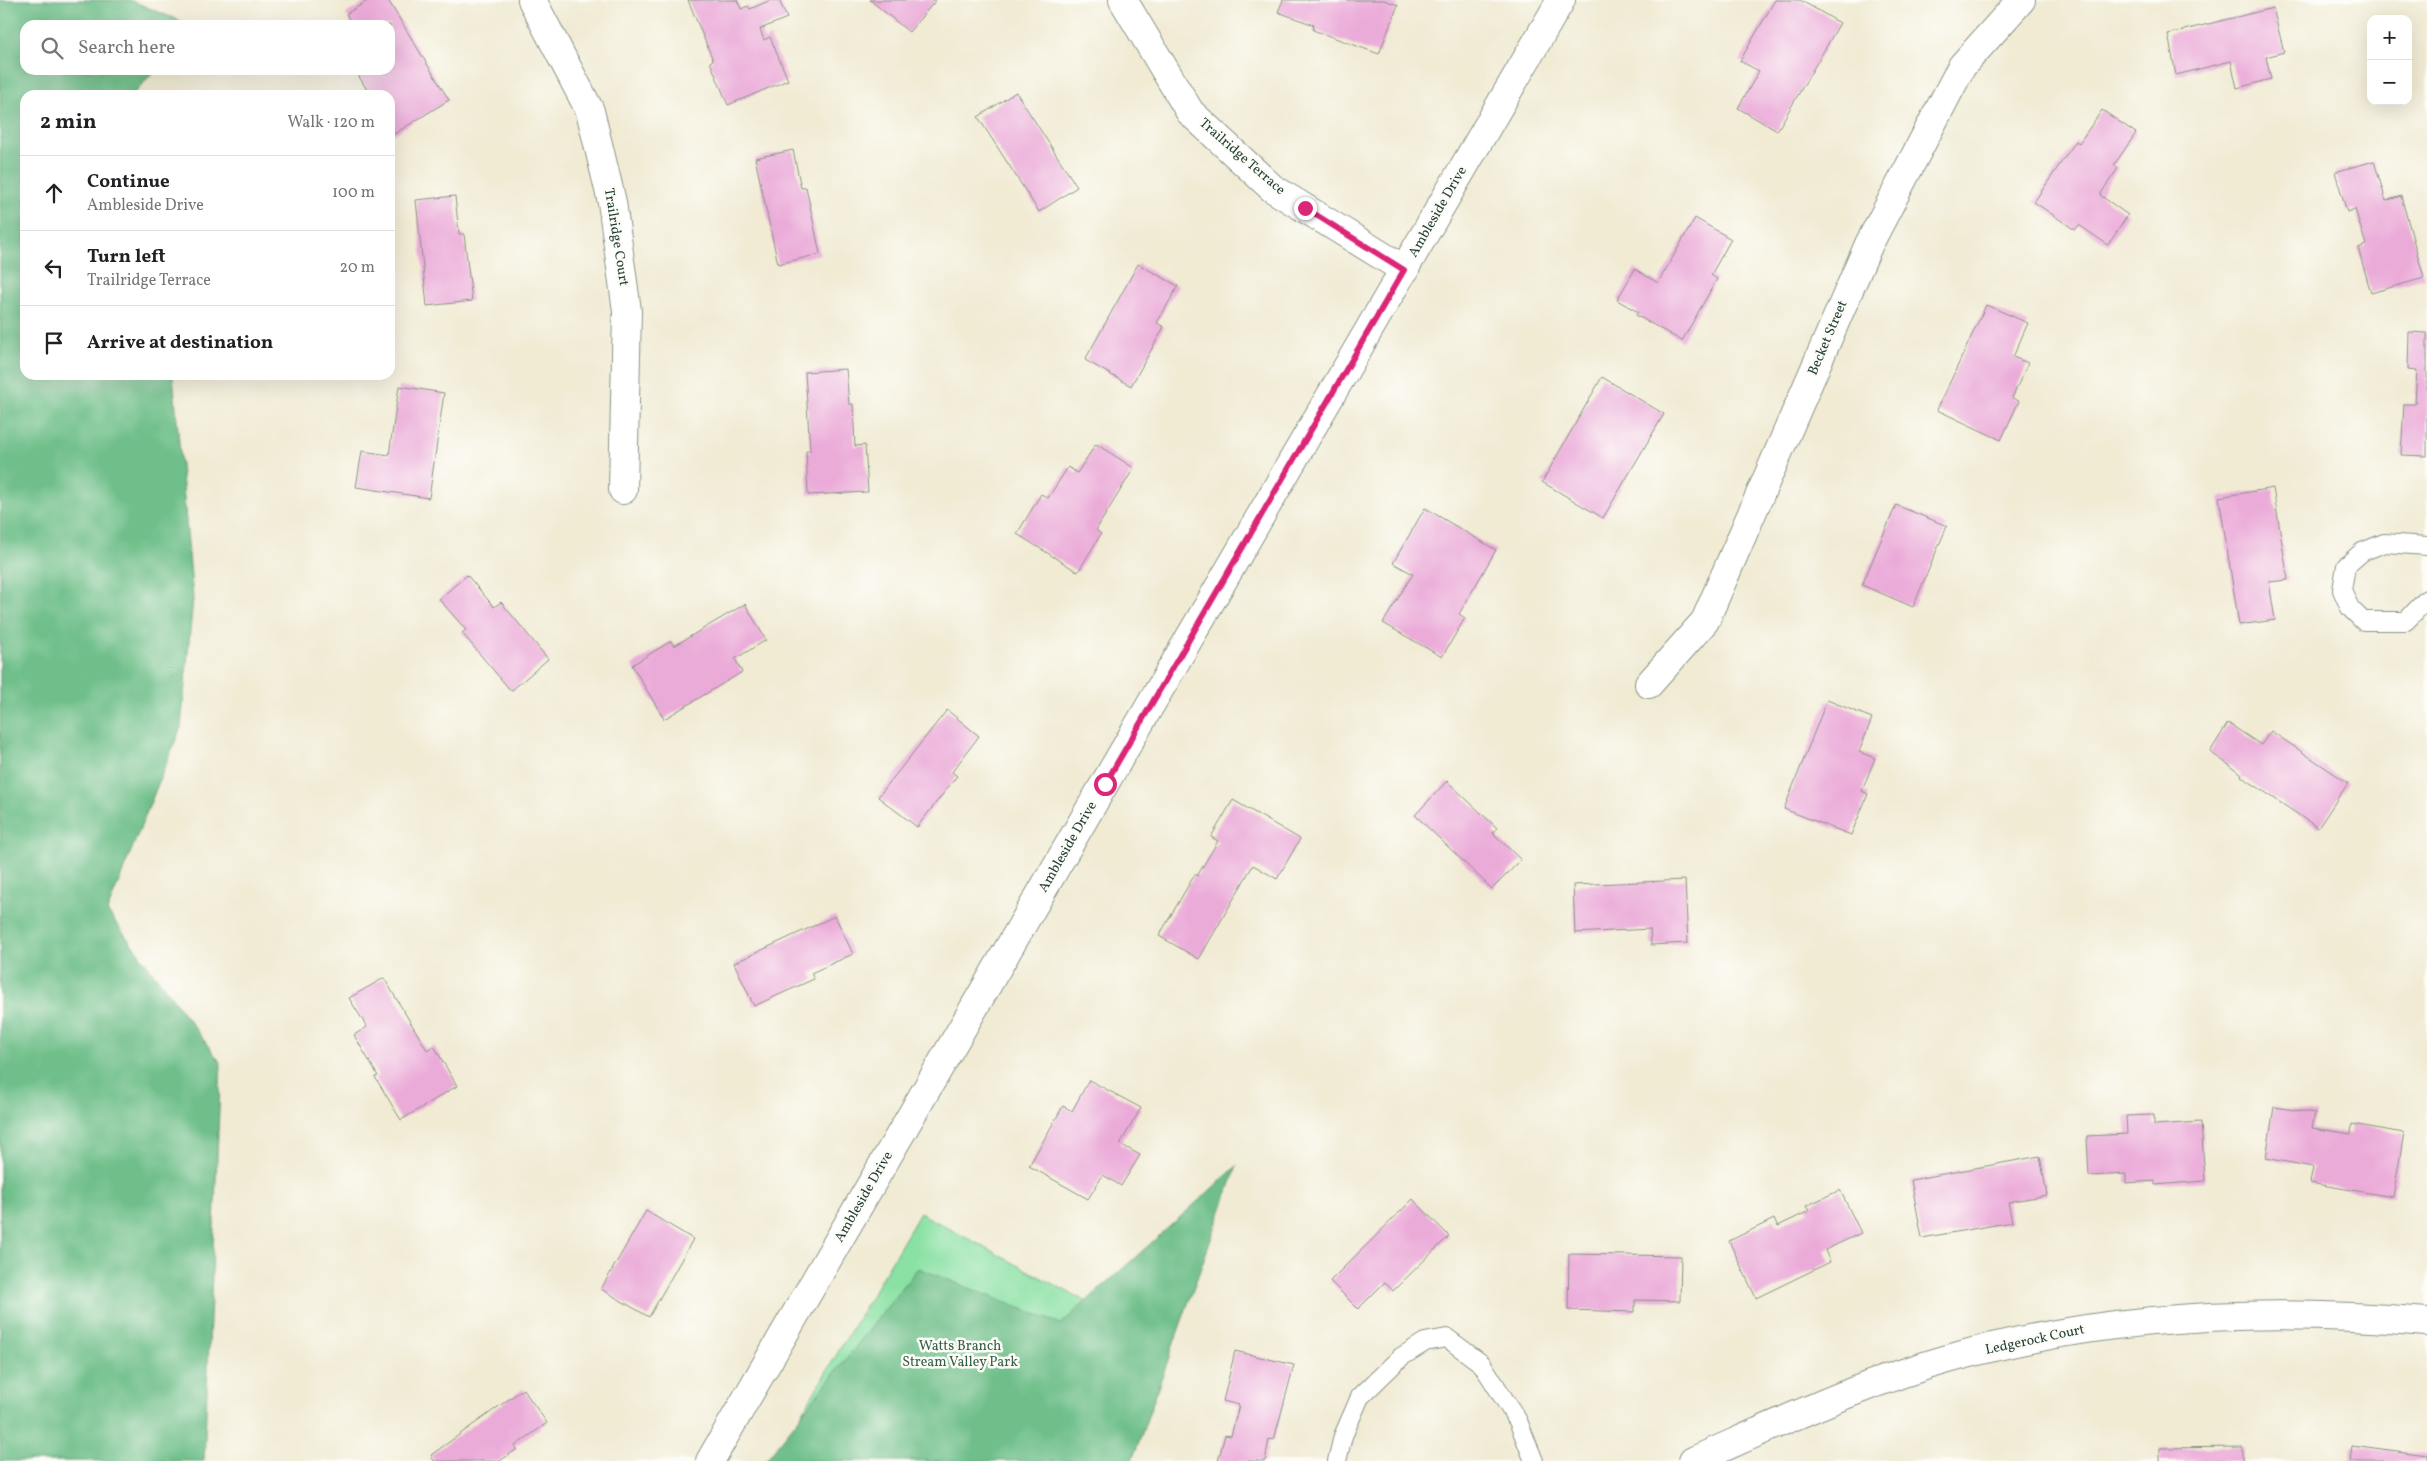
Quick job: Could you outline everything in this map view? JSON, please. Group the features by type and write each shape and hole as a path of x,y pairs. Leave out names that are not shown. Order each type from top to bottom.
{"street":[{"name":"Trailridge Court","path":"532,0 590,111 612,202 627,311 623,490"},
{"name":"Trailridge Terrace","path":"1123,0 1190,112 1272,188 1404,270"},
{"name":"Ambleside Drive","path":"710,1461 1561,0"},
{"name":"Becket Street","path":"1649,684 1705,621 1869,244 1962,66 2022,0"},
{"name":"Ledgerock Court","path":"1693,1461 1826,1402 1945,1360 2072,1330 2209,1317 2350,1315 2427,1322"}],"lane":[{"path":"2427,546 2384,543 2362,552 2346,566 2342,590 2350,608 2363,621 2406,621 2427,599"},
{"path":"1337,1461 1343,1436 1360,1397 1401,1357 1426,1342 1447,1338 1482,1364 1518,1421 1534,1461"}],"green space":[{"path":"0,0 130,0 178,20 20,20 20,75 151,75 137,90 20,90 20,380 173,380 193,599 181,727 107,911 221,1063 204,1461 0,1461"},
{"name":"Watts Branch Stream Valley Park","path":"1237,1166 1132,1461 765,1461 918,1268 1061,1324"},
{"name":"Watts Branch Stream Valley Park","path":"920,1213 1128,1324 774,1461"}],"building":[{"path":"369,0 388,0 449,100 395,133 395,90 367,90 358,75 395,75 395,20 349,20 346,14"},
{"path":"688,0 737,0 741,9 748,6 750,9 771,0 779,0 787,18 760,29 764,40 770,37 788,80 728,105 710,62 713,60"},
{"path":"870,0 936,0 909,32"},
{"path":"1283,0 1384,0 1398,5 1379,54 1313,30 1314,25 1278,12"},
{"path":"1775,0 1800,0 1840,23 1777,131 1738,108 1759,71 1740,61"},
{"path":"2273,8 2284,52 2266,57 2271,79 2237,88 2231,61 2176,75 2168,34"},
{"path":"1016,92 1077,187 1039,212 978,117"},
{"path":"2102,110 2136,133 2114,165 2118,168 2100,195 2128,215 2108,245 2079,225 2075,230 2034,202 2076,141 2079,143"},
{"path":"793,150 801,188 806,187 820,254 778,264 755,158"},
{"path":"2374,161 2386,201 2401,196 2424,278 2371,293 2358,248 2366,245 2355,209 2347,212 2335,172"},
{"path":"455,196 459,234 464,234 472,301 427,306 416,200"},
{"path":"1695,218 1731,239 1711,275 1717,279 1682,341 1636,315 1638,312 1617,300 1635,269 1658,283"},
{"path":"1138,264 1178,286 1157,323 1164,327 1131,386 1085,360"},
{"path":"1986,305 2028,323 2013,357 2028,363 2012,398 2019,401 2001,440 1937,410"},
{"path":"2409,332 2427,333 2427,456 2401,455 2404,404 2415,404 2417,370 2408,369"},
{"path":"846,369 849,404 853,404 855,446 865,445 868,492 808,495 806,451 810,451 805,372"},
{"path":"1602,377 1664,414 1603,518 1542,482"},
{"path":"399,386 444,393 429,498 356,487 362,451 389,455"},
{"path":"1096,444 1134,468 1096,530 1101,534 1078,572 1017,534 1041,494 1048,498 1068,467 1077,473"},
{"path":"2273,488 2288,580 2269,582 2275,620 2239,625 2219,497"},
{"path":"1896,505 1947,526 1913,607 1862,585"},
{"path":"1425,508 1496,550 1459,614 1465,618 1442,657 1383,623 1413,574 1393,563"},
{"path":"467,575 494,607 501,602 548,659 511,691 462,633 466,630 439,599"},
{"path":"745,604 766,640 735,659 742,672 664,719 632,665 671,641 674,646"},
{"path":"1827,700 1872,718 1859,752 1875,758 1862,791 1868,794 1851,835 1784,809"},
{"path":"947,710 979,736 952,772 957,776 917,827 878,797"},
{"path":"2228,723 2261,745 2271,731 2348,783 2318,828 2241,776 2242,774 2210,752"},
{"path":"1447,781 1497,828 1493,833 1521,860 1492,889 1415,815"},
{"path":"1233,800 1300,839 1277,879 1253,865 1199,959 1159,936 1195,874 1197,876 1218,841 1211,837"},
{"path":"1685,880 1688,943 1651,945 1650,929 1575,933 1573,885"},
{"path":"835,916 853,954 811,973 814,979 754,1006 734,963"},
{"path":"384,978 427,1050 434,1046 457,1086 401,1120 375,1077 378,1076 354,1035 367,1027 349,998"},
{"path":"1089,1080 1141,1108 1120,1144 1140,1155 1121,1186 1103,1175 1088,1199 1029,1166 1063,1106 1072,1111"},
{"path":"2274,1107 2315,1113 2312,1128 2351,1134 2352,1124 2404,1133 2393,1197 2310,1183 2313,1167 2266,1158"},
{"path":"2154,1115 2154,1125 2201,1122 2205,1181 2155,1185 2155,1181 2126,1183 2126,1174 2089,1176 2087,1136 2127,1134 2126,1116"},
{"path":"2040,1156 2047,1195 2008,1202 2012,1222 1922,1238 1911,1180"},
{"path":"1840,1190 1861,1233 1825,1250 1830,1262 1756,1298 1729,1241 1774,1219 1778,1226 1809,1211 1806,1206"},
{"path":"1413,1199 1449,1236 1393,1291 1385,1282 1358,1309 1330,1281"},
{"path":"646,1211 693,1239 649,1317 601,1289"},
{"path":"1569,1254 1681,1256 1680,1301 1635,1300 1635,1312 1568,1310"},
{"path":"1235,1351 1294,1365 1274,1440 1269,1439 1265,1461 1218,1461 1225,1435 1231,1436 1239,1405 1223,1401"},
{"path":"523,1389 547,1423 515,1446 517,1449 500,1461 434,1461 431,1455"},
{"path":"2352,1445 2427,1455 2427,1461 2350,1461"},
{"path":"2243,1447 2243,1461 2160,1461 2160,1448"}],"route":[{"path":"1105,784 1404,270 1305,208"}]}
